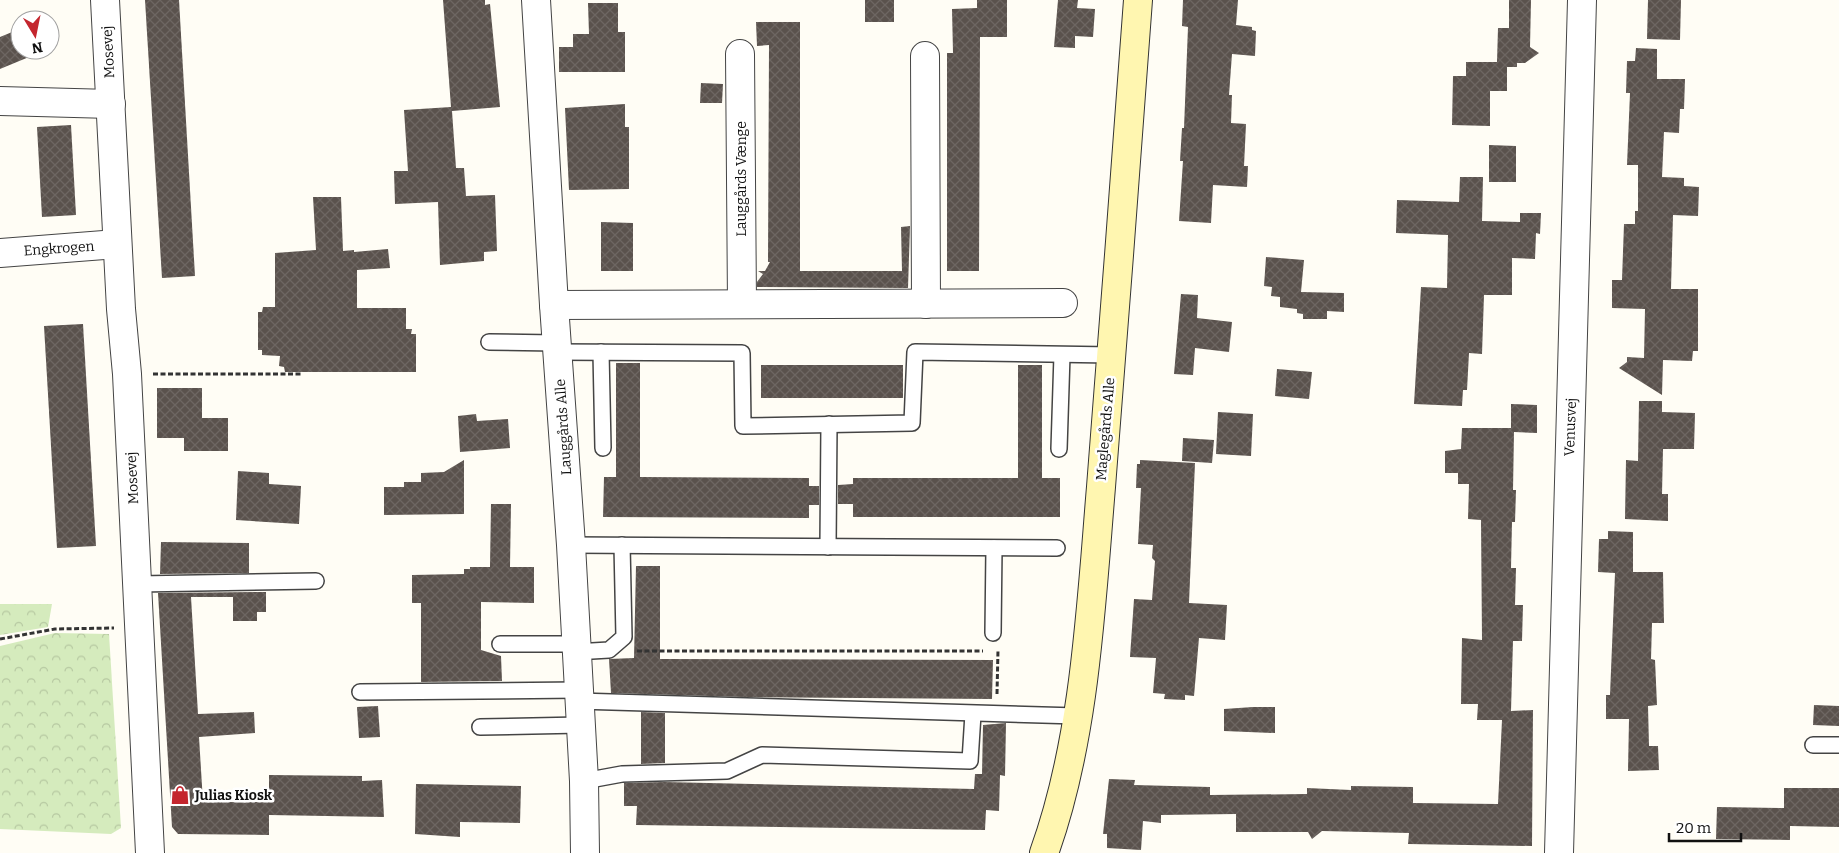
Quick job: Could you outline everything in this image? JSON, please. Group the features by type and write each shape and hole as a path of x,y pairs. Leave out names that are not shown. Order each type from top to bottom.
{"street":[{"name":"Mosevej","path":"105,0 127,374 150,853"},
{"name":"Lauggårds Alle","path":"536,0 554,305 571,545 575,648 584,781 585,853"},
{"name":"Maglegårds Alle","path":"1044,853 1052,830 1077,716 1089,629 1112,355 1138,0"},
{"name":"Venusvej","path":"1559,853 1582,0"},
{"name":"Lauggårds Vænge","path":"740,54 742,304"},
{"path":"925,56 926,304"},
{"path":"0,101 111,104"},
{"name":"Engkrogen","path":"0,253 118,244"},
{"path":"554,305 1063,303"}],"lane":[{"path":"489,342 601,352 742,353 743,426 912,423 916,352 1112,355"},
{"path":"601,352 603,448"},
{"path":"1059,449 1062,355"},
{"path":"828,547 829,424"},
{"path":"571,545 1057,548"},
{"path":"500,644 609,650 624,637 622,545"},
{"path":"994,548 994,633"},
{"path":"138,584 316,581"},
{"path":"360,692 579,706 1077,716"},
{"path":"480,727 579,706"},
{"path":"584,781 622,774 728,771 762,755 970,761 973,714"},
{"path":"1813,745 1839,745"}],"path":[{"path":"127,374 303,374"},
{"path":"0,639 55,629 140,628"},
{"path":"994,633 998,651 997,714"},
{"path":"609,650 998,651"}],"green space":[{"path":"0,604 52,604 48,627 0,635"},
{"path":"55,633 109,634 121,828 111,834 0,829 0,646"}],"building":[{"path":"145,0 179,0 195,276 162,278"},
{"path":"443,0 485,0 485,5 490,4 500,107 452,111 456,168 464,168 466,196 495,195 497,251 484,252 484,261 440,265 438,202 395,204 394,171 408,171 404,110 451,107"},
{"path":"865,0 894,0 894,22 865,22"},
{"path":"977,0 1007,0 1007,37 980,37 979,271 947,271 947,53 953,53 952,9 977,8"},
{"path":"1058,0 1078,0 1077,8 1095,9 1093,37 1075,36 1075,48 1054,47"},
{"path":"1183,0 1238,0 1236,25 1252,27 1252,30 1256,31 1255,56 1232,54 1229,95 1232,95 1231,123 1246,124 1244,166 1248,166 1247,187 1213,185 1211,223 1179,221 1183,161 1180,161 1182,128 1184,128 1188,27 1182,26"},
{"path":"1509,0 1531,0 1530,47 1539,53 1525,63 1517,63 1517,67 1507,67 1507,91 1490,91 1490,126 1452,125 1453,76 1466,76 1466,62 1497,62 1498,28 1509,28"},
{"path":"1648,0 1681,0 1680,40 1647,39"},
{"path":"588,3 618,3 618,32 625,32 625,72 559,72 559,47 573,47 573,34 589,34"},
{"path":"756,22 800,22 800,271 902,271 901,227 910,226 908,288 757,287 757,282 763,274 758,271 765,271 770,262 768,262 769,45 757,46"},
{"path":"10,33 10,60 22,60 0,69 0,37"},
{"path":"1636,48 1657,49 1657,79 1685,79 1684,109 1680,109 1679,133 1664,132 1662,177 1684,178 1684,186 1699,187 1698,216 1673,215 1671,289 1698,289 1698,351 1693,351 1692,361 1663,360 1662,395 1619,368 1627,362 1627,357 1644,358 1645,309 1612,308 1612,280 1622,280 1624,224 1635,224 1635,211 1638,211 1638,165 1627,165 1630,93 1626,93 1627,61 1635,61"},
{"path":"701,83 723,84 722,103 700,103"},
{"path":"625,104 625,127 629,127 629,189 569,190 565,108"},
{"path":"71,125 76,215 42,217 37,127"},
{"path":"1489,145 1516,146 1516,182 1489,182"},
{"path":"1460,177 1483,177 1482,221 1520,222 1520,213 1541,213 1540,234 1536,233 1535,259 1512,258 1512,295 1484,295 1482,354 1469,353 1467,390 1463,390 1462,406 1414,404 1421,287 1447,288 1448,235 1396,233 1397,200 1459,202"},
{"path":"313,197 341,197 343,251 388,249 390,268 357,270 357,308 406,308 406,329 412,329 411,334 416,334 416,372 285,372 284,367 279,366 280,356 262,355 262,350 258,350 258,312 262,312 263,307 275,307 275,253 316,250"},
{"path":"601,222 633,223 633,271 601,271"},
{"path":"1266,257 1304,260 1301,292 1344,293 1344,312 1327,311 1327,319 1303,319 1303,314 1297,313 1297,309 1280,307 1280,297 1271,296 1272,287 1264,286"},
{"path":"1181,294 1198,295 1197,318 1232,322 1229,352 1195,348 1193,375 1174,374"},
{"path":"83,324 96,546 57,548 44,326"},
{"path":"616,363 640,363 640,477 809,478 809,486 819,486 819,505 809,505 809,518 603,517 604,477 616,477"},
{"path":"761,365 903,365 903,398 761,398"},
{"path":"1018,365 1042,365 1042,478 1060,478 1060,517 853,517 853,504 838,504 838,485 853,484 853,478 1018,478"},
{"path":"1277,369 1312,372 1309,399 1275,396"},
{"path":"157,388 202,388 202,418 228,418 228,451 184,451 184,438 157,438"},
{"path":"1639,401 1662,401 1662,412 1695,413 1694,449 1663,449 1662,494 1668,494 1668,521 1625,519 1626,460 1638,461"},
{"path":"1511,404 1537,405 1537,433 1514,432 1513,490 1516,490 1515,522 1512,522 1511,568 1516,568 1515,605 1523,605 1522,641 1513,641 1511,711 1533,710 1532,846 1408,844 1409,833 1322,831 1312,839 1308,832 1236,832 1236,814 1161,815 1161,823 1143,821 1141,850 1107,848 1107,834 1103,834 1109,779 1135,780 1134,785 1210,787 1210,795 1307,794 1307,788 1351,790 1351,786 1413,787 1413,803 1498,804 1502,720 1477,720 1478,704 1461,704 1462,638 1482,640 1481,520 1468,519 1469,484 1458,484 1458,473 1445,473 1445,451 1461,449 1462,428 1511,428"},
{"path":"1218,412 1253,414 1251,456 1216,454"},
{"path":"476,414 477,421 508,419 510,448 460,452 458,416"},
{"path":"1183,438 1214,440 1212,463 1182,461"},
{"path":"464,460 464,514 384,515 384,487 404,487 404,482 421,482 421,473 444,472"},
{"path":"1140,460 1195,463 1189,603 1227,605 1225,640 1199,638 1194,696 1185,695 1185,700 1164,699 1165,694 1153,693 1156,658 1130,657 1134,599 1152,600 1155,561 1152,558 1153,545 1138,544 1141,488 1136,488 1137,464 1140,464"},
{"path":"238,471 269,473 269,484 301,486 299,524 236,520"},
{"path":"491,504 511,504 510,567 534,567 534,603 481,602 481,650 501,656 502,681 421,682 421,603 412,603 412,575 464,574 464,569 470,569 470,567 490,567"},
{"path":"1608,531 1633,532 1633,572 1663,572 1664,623 1652,623 1651,659 1655,660 1657,705 1648,706 1649,746 1658,746 1659,770 1628,771 1629,719 1606,719 1606,695 1610,695 1615,573 1598,572 1599,539 1608,539"},
{"path":"161,542 249,543 249,573 160,574"},
{"path":"636,566 660,566 660,659 993,660 992,699 744,697 611,693 609,659 634,658"},
{"path":"266,592 266,612 257,612 257,621 233,621 233,597 191,597 198,714 254,712 255,733 199,737 203,802 269,802 269,775 362,776 362,781 382,780 384,817 269,815 269,835 178,834 172,827 158,593"},
{"path":"1814,705 1839,706 1839,726 1813,725"},
{"path":"378,706 380,737 359,738 357,707"},
{"path":"1275,707 1275,733 1224,731 1224,709"},
{"path":"641,712 665,713 665,763 641,764"},
{"path":"1006,723 1005,776 1000,775 999,811 986,810 985,830 636,825 637,806 624,806 624,783 664,782 974,789 975,774 982,774 983,725"},
{"path":"416,784 521,786 520,823 460,822 460,837 415,834"},
{"path":"1784,788 1839,788 1839,827 1790,826 1790,840 1716,839 1717,807 1784,808"}],"place":[{"name":"Julias Kiosk","path":"180,795"}]}
